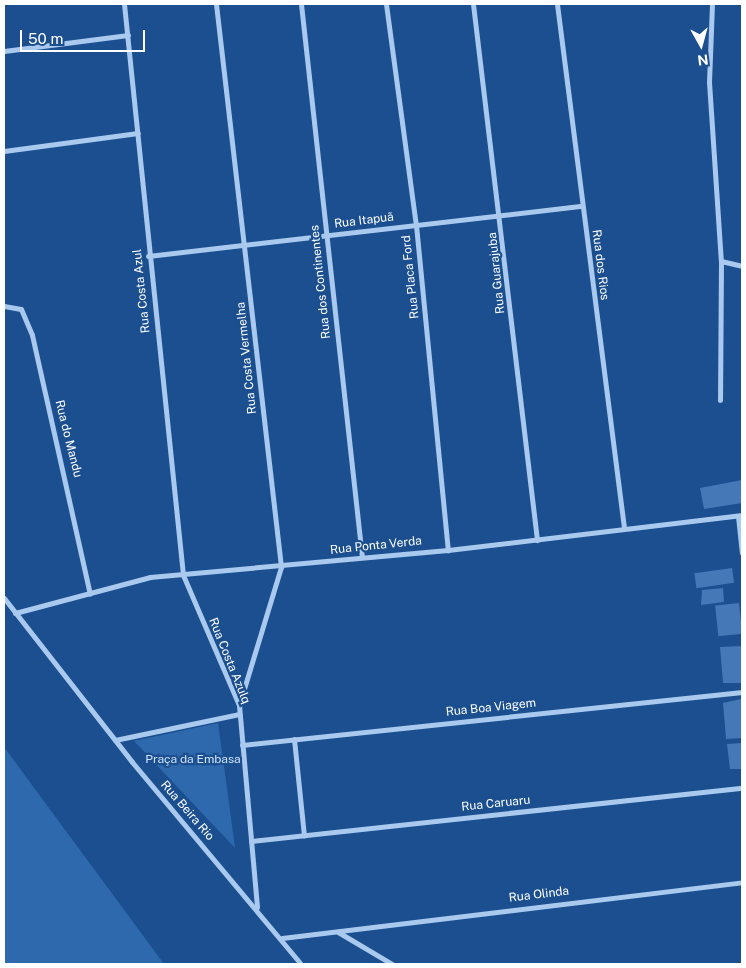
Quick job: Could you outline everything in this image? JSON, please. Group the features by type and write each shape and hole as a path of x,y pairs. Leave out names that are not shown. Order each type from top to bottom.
{"street":[{"name":"Rua Costa Azul","path":"124,4 138,133 148,256 183,575"},
{"name":"Rua Costa Vermelha","path":"216,4 281,567 239,705"},
{"name":"Rua dos Continentes","path":"301,4 362,557"},
{"name":"Rua Placa Ford","path":"386,4 416,225 448,550"},
{"name":"Rua Guarajuba","path":"473,4 501,215 537,540"},
{"name":"Rua dos Rios","path":"557,4 624,528"},
{"path":"712,4 710,89 721,262 720,400"},
{"path":"4,51 128,35"},
{"path":"4,151 138,133"},
{"name":"Rua Itapuã","path":"148,256 582,206"},
{"path":"721,262 742,266"},
{"name":"Rua do Mandu","path":"4,306 21,309 32,335 90,594"},
{"path":"740,515 742,553"},
{"name":"Rua Ponta Verda","path":"15,612 150,577 281,567 362,557 448,550 740,515"},
{"name":"Rua Costa Azulq","path":"183,575 239,705 257,907"},
{"name":"Rua Beira Rio","path":"4,598 115,740 257,907 301,964"},
{"name":"Rua Boa Viagem","path":"242,745 742,692"},
{"path":"115,740 240,714"},
{"path":"294,739 304,835"},
{"name":"Rua Caruaru","path":"251,841 742,788"},
{"name":"Rua Olinda","path":"282,938 742,882"},
{"path":"338,932 392,964"}],"green space":[{"name":"Praça da Embasa","path":"218,723 227,788 235,848 134,741"},
{"path":"4,747 164,964 4,964"}],"building":[{"path":"742,480 742,503 704,509 700,488"},
{"path":"732,568 734,583 696,588 694,573"},
{"path":"723,588 724,602 701,605 702,590"},
{"path":"739,603 742,634 718,636 715,606"},
{"path":"742,646 742,683 723,683 720,647"},
{"path":"741,699 742,738 726,739 723,703"},
{"path":"742,743 742,769 730,769 727,744"}]}
